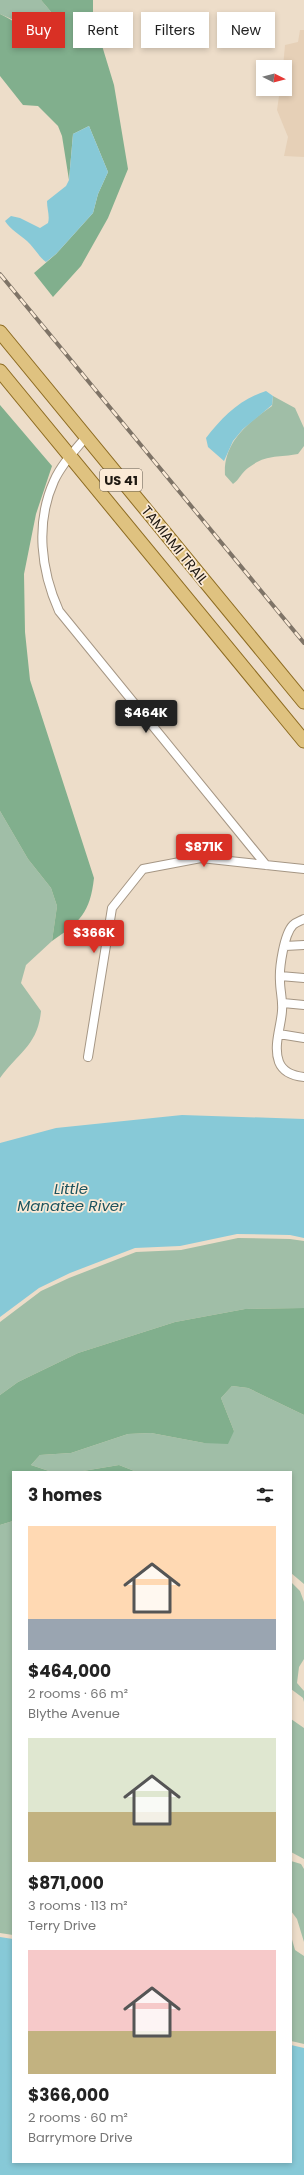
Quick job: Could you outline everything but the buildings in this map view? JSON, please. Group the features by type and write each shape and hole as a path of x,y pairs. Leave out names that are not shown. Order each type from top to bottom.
{"main road":[{"name":"TAMIAMI TRAIL","path":"0,332 304,702"},
{"name":"TAMIAMI TRAIL","path":"0,371 304,741"}],"street":[{"path":"86,437 70,456 54,480 46,501 42,552 49,589 59,611 266,865"},
{"path":"88,1057 112,908 143,869 201,858 304,870"},
{"path":"304,920 294,924 290,930 285,946 280,976 283,1003 276,1047 280,1064 289,1073 304,1077"},
{"path":"285,946 304,945"},
{"path":"280,976 304,978"},
{"path":"283,1003 304,1005"},
{"path":"279,1034 304,1038"}],"shaded area":[{"path":"300,30 304,30 304,157 284,156 288,137 277,110 279,96 292,96 292,60 284,60 285,45 298,42"}],"green space":[{"path":"0,0 41,0 51,12 12,12 12,19 0,14"},
{"path":"41,0 93,0 93,12 73,12 73,48 103,48 114,85 128,169 108,218 81,266 53,297 34,273 56,254 93,213 98,194 108,172 89,126 73,134 69,180 62,136 58,126 38,106 23,105 0,76 0,14 12,21 12,48 65,48 65,12 51,12"},
{"path":"273,396 295,408 304,428 304,446 298,454 260,460 246,470 233,484 225,475 225,464 232,444 238,435 254,419 272,406"},
{"path":"0,405 52,466 36,514 24,574 25,632 30,680 94,878 90,900 82,916 70,928 52,941 57,906 51,888 28,859 0,811"},
{"path":"0,811 28,859 51,888 57,906 52,941 26,965 21,983 41,1011 39,1023 31,1041 0,1078"},
{"path":"238,1238 290,1239 304,1241 304,1308 245,1309 175,1322 78,1353 18,1382 0,1395 0,1322 41,1291 69,1278 136,1252 181,1250"},
{"path":"304,1308 304,1415 248,1388 232,1386 221,1398 234,1431 228,1444 204,1443 151,1433 128,1434 71,1453 40,1455 31,1465 49,1471 12,1471 12,1521 0,1525 0,1395 18,1382 78,1353 175,1322 245,1309"},
{"path":"232,1386 248,1388 304,1415 304,1584 292,1574 292,1471 134,1471 119,1465 83,1471 49,1471 31,1465 40,1455 71,1453 128,1434 151,1433 204,1443 234,1431 221,1398"},
{"path":"119,1465 134,1471 83,1471"},
{"path":"12,1521 12,1935 0,1933 0,1525"},
{"path":"292,1583 300,1591 304,1602 304,1659 299,1667 297,1683 304,1691 304,1702 303,1698 292,1690"},
{"path":"292,1720 304,1728 304,1859 292,1853"},
{"path":"292,1861 301,1864 304,1869 304,1942 297,1919 292,1912"},
{"path":"292,1940 295,1950 304,1956 304,2044 292,2041"}],"water":[{"path":"89,126 108,172 98,194 93,213 56,254 46,262 29,243 5,221 11,216 20,218 40,228 48,223 49,218 47,201 66,186 69,180 73,134"},
{"path":"266,391 273,396 272,405 243,429 233,441 224,461 208,447 206,438 218,423 232,410 248,399"},
{"name":"Little Manatee River","path":"182,1115 304,1119 304,1238 290,1235 237,1234 180,1246 135,1248 70,1273 39,1288 0,1317 0,1143 56,1128"},
{"path":"0,1937 12,1939 12,2163 292,2163 292,2045 304,2048 304,2175 0,2175"}],"railway":[{"path":"0,274 304,643"}]}
